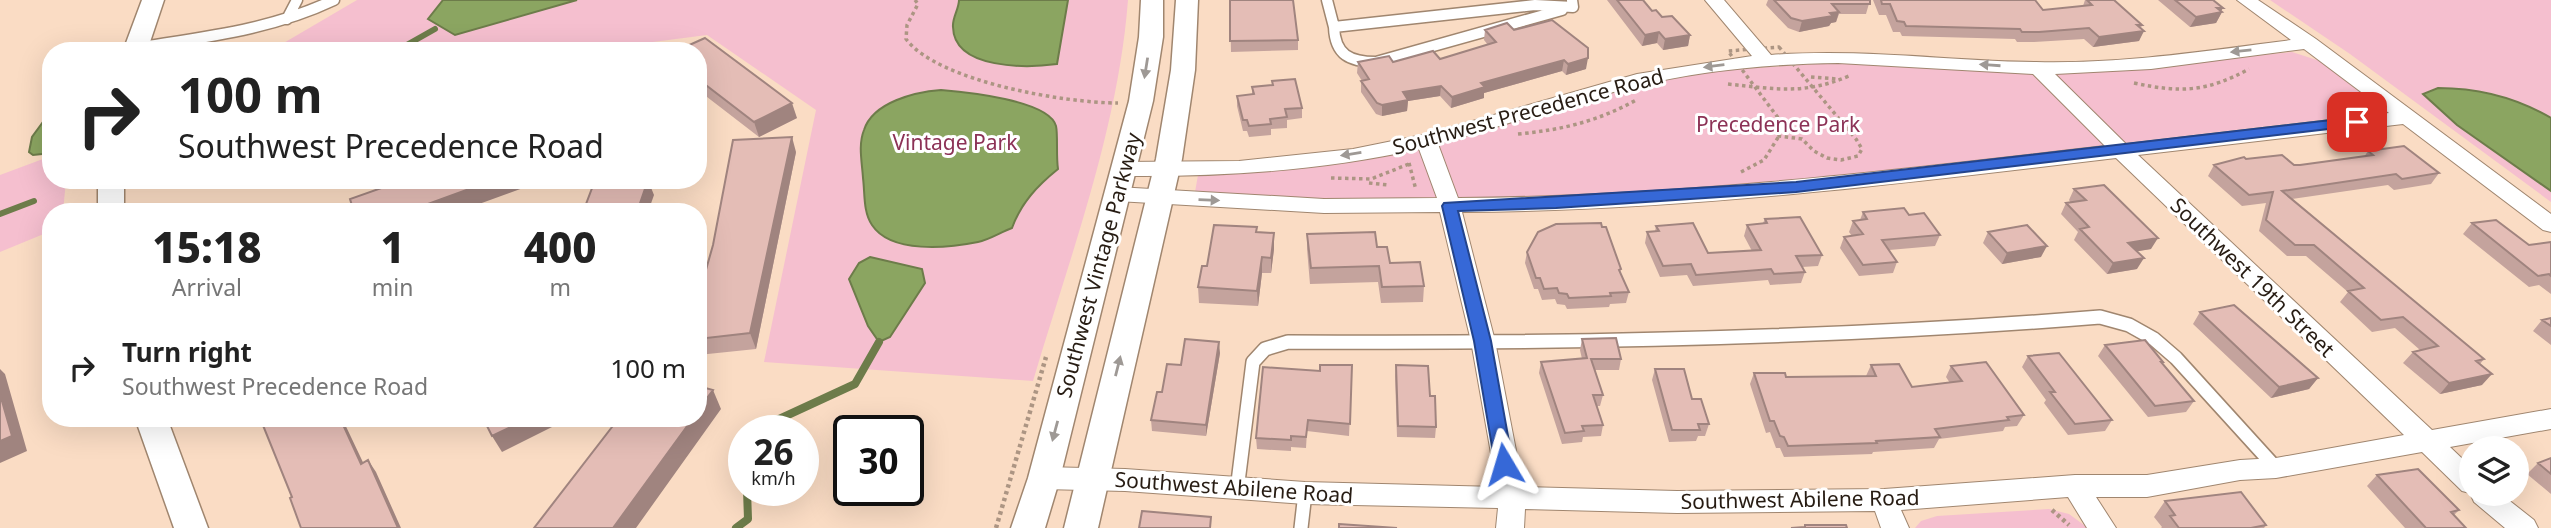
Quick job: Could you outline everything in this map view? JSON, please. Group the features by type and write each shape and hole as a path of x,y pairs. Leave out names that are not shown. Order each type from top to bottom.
{"street":[{"path":"139,42 153,0"},
{"name":"Southwest Vintage Parkway","path":"1028,528 1044,478 1141,101 1152,37 1152,0"},
{"name":"Southwest Vintage Parkway","path":"1081,528 1166,169 1183,70 1187,0"},
{"path":"1714,0 1765,60"},
{"path":"2246,0 2309,43 2551,225"},
{"name":"Southwest Precedence Road","path":"1120,181 1166,169 1283,164 1428,148 1611,84 1704,67 1765,60 1883,58 2038,68 2124,64 2309,43"},
{"name":"Southwest 19th Street","path":"2038,68 2120,150 2459,472"},
{"path":"1120,181 1160,197 1324,206 1569,202 1796,187 2408,117"},
{"path":"1428,148 1449,206 1483,341 1512,498 1510,528"},
{"name":"Southwest Abilene Road","path":"1044,478 1305,494 1677,502 1884,500 2075,486 2147,486 2240,470 2276,468 2551,419"},
{"path":"154,427 191,528"},
{"path":"2075,486 2102,528"},
{"path":"1884,500 1895,528"},
{"path":"2497,506 2524,528"}],"lane":[{"path":"287,19 297,0"},
{"path":"175,42 308,14 334,0"},
{"path":"1327,0 1334,27 1333,43 1342,56 1360,62 1376,62 1572,4"},
{"path":"1334,27 1535,5 1572,4"},
{"path":"1237,490 1253,362 1265,349 1288,342 1630,342 1834,337 1986,328 2100,317 2129,325 2162,346 2276,468"},
{"path":"1301,528 1305,494"}],"path":[{"path":"915,0 918,4 905,30 906,41 927,59 958,72 1061,99 1118,103"},
{"path":"2129,81 2168,89 2205,89 2227,83 2252,67"},
{"path":"1736,174 1764,160 1779,136 1779,119 1746,72"},
{"path":"1801,73 1823,79 1842,79"},
{"path":"1718,83 1814,89 1856,74"},
{"path":"1508,135 1586,125 1610,116 1646,94"},
{"path":"1779,136 1802,139 1813,153 1836,160 1850,159 1858,156 1861,149 1848,129"},
{"path":"1325,177 1364,182 1391,173 1428,148"},
{"path":"2051,509 2073,528"}],"green space":[{"name":"Vintage Park","path":"357,0 1128,0 1123,49 1103,145 1033,381 764,362 816,110 707,35 653,42 285,42"},
{"path":"2270,0 2551,0 2551,202 2350,54"},
{"name":"Precedence Park","path":"2292,52 2320,61 2374,103 2374,111 2354,116 1792,182 1461,200 1355,200 1195,192 1198,175 1258,172 1398,153 1462,137 1573,101 1712,71 1827,63 1953,67 2228,58"},
{"path":"42,159 42,189 65,189 64,203 42,203 42,235 0,252 0,175"},
{"path":"2049,509 2069,514 2088,528 1915,528 1921,521 1937,516"}],"shaded area":[{"path":"443,0 577,0 455,35 428,19"},
{"path":"959,0 1068,0 1057,64 1029,66 994,63 979,59 966,51 957,41 953,27"},
{"path":"2438,88 2496,96 2551,118 2551,191 2457,125 2423,94"},
{"path":"941,90 1005,99 1050,117 1057,130 1058,169 1030,196 1012,228 986,240 966,244 936,247 906,245 881,234 869,220 861,160 862,136 869,120 885,106 908,96"},
{"path":"42,123 42,154 33,155 29,152 32,137"},
{"path":"870,257 922,269 925,283 890,337 879,342 868,326 849,279 859,263"}],"building":[{"path":"1230,0 1293,0 1298,40 1230,41"},
{"path":"1617,0 1643,0 1652,11 1656,10 1662,17 1672,16 1690,35 1665,39 1659,32 1645,35"},
{"path":"1774,0 1870,0 1870,4 1832,4 1839,12 1830,13 1833,16 1802,21 1791,18"},
{"path":"1881,0 2035,0 2043,10 2092,5 2087,0 2114,0 2142,25 2137,25 2144,31 2099,37 2089,28 2022,32 2020,29 1906,26 1904,22 1897,21 1890,4 1882,4"},
{"path":"2175,0 2213,0 2223,8 2217,8 2222,12 2196,17"},
{"path":"1552,20 1588,48 1588,58 1568,64 1564,60 1481,83 1485,87 1452,97 1441,86 1403,92 1408,100 1382,105 1377,103 1361,81 1369,79 1358,62 1389,56 1393,62 1433,51 1440,59 1496,42 1485,30 1507,23 1514,30"},
{"path":"705,38 792,103 754,122 707,86 707,42 696,42"},
{"path":"1295,79 1302,108 1285,109 1287,117 1270,119 1271,124 1249,126 1247,120 1243,120 1237,96 1254,94 1252,87 1273,85 1272,81"},
{"path":"792,137 750,333 707,338 707,266 733,140"},
{"path":"2404,146 2439,173 2402,179 2396,174 2282,191 2484,359 2476,361 2492,374 2449,383 2413,352 2438,346 2403,317 2381,320 2348,291 2364,288 2314,245 2295,245 2266,220 2273,192 2249,195 2214,165 2244,157 2246,159 2282,155 2294,165 2300,165 2373,155 2368,151"},
{"path":"2104,185 2158,238 2128,243 2144,258 2113,263 2080,229 2089,227 2066,203 2086,200 2074,189"},
{"path":"378,189 469,189 431,203 351,203 350,199"},
{"path":"592,189 645,189 640,203 586,203"},
{"path":"1904,208 1909,215 1924,213 1940,235 1882,240 1897,262 1863,265 1844,237 1863,234 1853,221 1867,219 1863,212"},
{"path":"1800,217 1822,255 1796,256 1805,272 1774,274 1771,269 1696,275 1691,264 1663,266 1647,232 1659,231 1656,226 1693,223 1708,253 1761,250 1747,225 1767,223 1765,219"},
{"path":"2496,220 2529,245 2551,242 2551,276 2538,276 2472,223"},
{"path":"1601,223 1602,227 1606,227 1629,292 1610,293 1611,296 1569,298 1567,294 1559,293 1557,288 1544,289 1540,278 1536,278 1527,252 1538,232 1556,224"},
{"path":"1214,225 1257,227 1256,232 1274,233 1271,258 1262,257 1257,291 1198,287 1202,266 1207,266"},
{"path":"2027,225 2047,246 2007,253 1988,232"},
{"path":"1375,232 1377,247 1387,247 1390,263 1420,262 1424,286 1382,287 1379,266 1311,268 1307,234"},
{"path":"2234,305 2318,378 2279,387 2200,312"},
{"path":"2551,318 2551,326 2542,320"},
{"path":"1616,338 1621,359 1591,359 1603,395 1593,395 1603,425 1582,426 1584,431 1565,433 1541,362 1587,358 1582,339"},
{"path":"1185,339 1219,342 1206,425 1151,420 1157,392 1162,392 1167,364 1181,365"},
{"path":"2145,340 2194,401 2155,406 2105,345"},
{"path":"2059,353 2112,420 2075,424 2050,392 2055,392 2028,356"},
{"path":"1986,362 2024,415 2007,417 2009,420 1935,429 1940,437 1876,441 1877,443 1788,446 1774,421 1770,421 1754,373 1785,373 1786,377 1876,376 1871,365 1899,364 1912,387 1962,381 1951,366"},
{"path":"1320,365 1352,365 1350,424 1308,420 1306,437 1291,436 1291,440 1256,438 1263,367 1320,371"},
{"path":"1396,365 1428,366 1430,396 1435,396 1436,427 1398,426"},
{"path":"1655,369 1684,369 1692,399 1701,399 1709,424 1698,424 1700,430 1672,430"},
{"path":"0,394 12,436 0,441"},
{"path":"264,427 344,427 361,464 368,460 398,528 301,528 290,498 292,497"},
{"path":"488,427 511,427 492,436"},
{"path":"612,427 686,427 613,528 534,528"},
{"path":"2551,458 2551,474 2538,463"},
{"path":"2418,469 2459,510 2451,512 2466,528 2426,528 2377,475"},
{"path":"2241,492 2266,525 2251,528 2179,528 2170,516 2175,515 2165,501"},
{"path":"1142,511 1211,517 1210,528 1139,528"},
{"path":"1339,524 1397,528 1339,528"},
{"path":"1805,525 1846,525 1847,528 1791,528"}],"waterway":[{"path":"412,42 435,29"},
{"path":"0,214 34,201"},
{"path":"788,415 855,384 879,342"},
{"path":"736,528 748,519 748,506"}],"route":[{"path":"1504,464 1483,341 1449,206 1556,203 1796,187 2357,122"}]}
